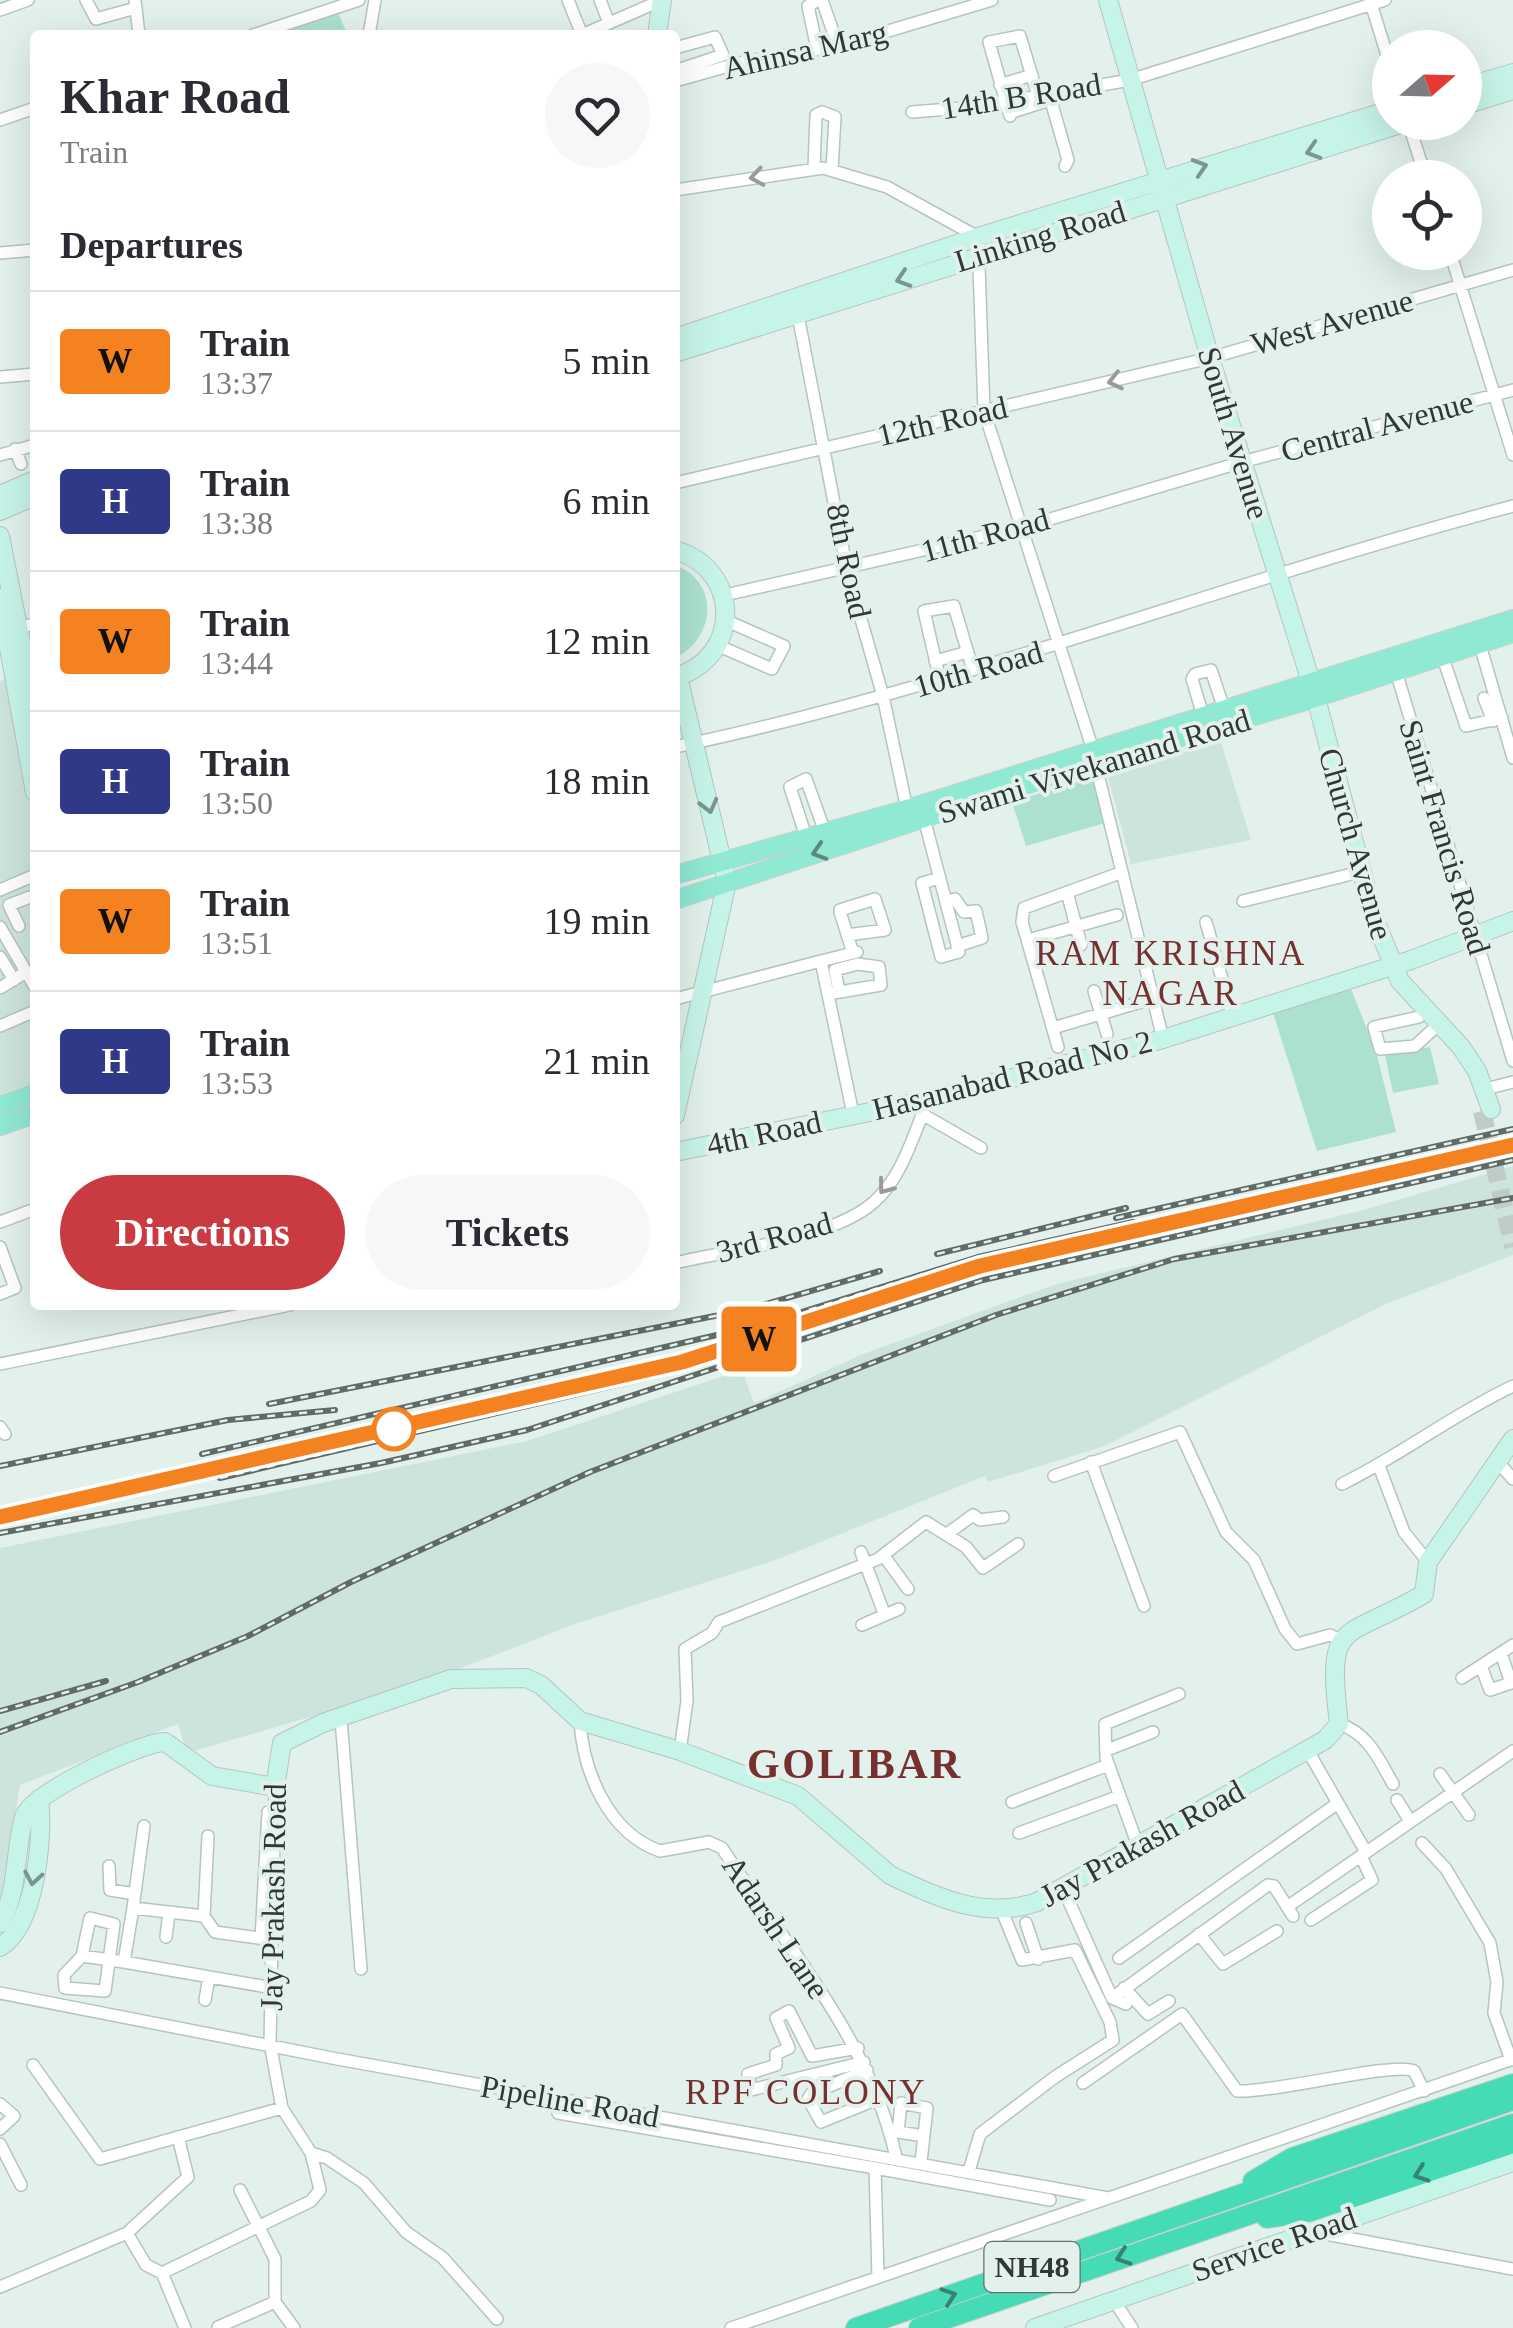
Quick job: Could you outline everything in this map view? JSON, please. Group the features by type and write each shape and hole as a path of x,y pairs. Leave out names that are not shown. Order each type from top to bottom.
{"highway":[{"path":"1212,2216 1292,2158 1513,2084"},
{"name":"NH48","path":"856,2328 1264,2198 1513,2100"},
{"name":"NH48","path":"1264,2198 1513,2124"},
{"path":"1212,2216 1312,2212 1513,2143"},
{"name":"NH48","path":"918,2328 1212,2216"}],"main road":[{"name":"Swami Vivekanand Road","path":"1394,663 1442,655 1513,619"},
{"name":"Swami Vivekanand Road","path":"1205,722 1224,708 1478,637 1513,633"},
{"name":"Swami Vivekanand Road","path":"680,874 825,832 910,822 1094,756 1307,687"},
{"name":"Swami Vivekanand Road","path":"680,898 871,827"},
{"path":"1,1118 30,1097"},
{"path":"1,1118 30,1115"}],"street":[{"path":"8,5 28,0"},
{"path":"86,0 96,20 132,4 138,30"},
{"path":"268,30 359,0"},
{"path":"370,30 375,0"},
{"path":"568,0 580,30"},
{"path":"600,0 608,20"},
{"path":"817,48 808,6 820,0 837,44"},
{"name":"Ahinsa Marg","path":"680,74 837,44 992,0"},
{"name":"South Avenue","path":"1108,0 1307,687"},
{"path":"586,30 656,1"},
{"path":"649,30 656,1"},
{"path":"656,1 658,30"},
{"path":"1376,1 1382,30"},
{"name":"14th B Road","path":"912,112 1008,110 1042,97 1130,80 1376,1"},
{"path":"1042,97 1008,110 987,46 1020,36 1027,76 1042,97 1068,160 1065,166"},
{"path":"680,47 718,39 722,56 680,74"},
{"path":"1482,82 1513,73"},
{"path":"1000,85 1027,76"},
{"path":"1482,99 1513,90"},
{"path":"0,120 30,110"},
{"name":"Linking Road","path":"680,337 795,306 1164,188 1372,116"},
{"name":"Linking Road","path":"1164,188 1372,132"},
{"path":"680,189 824,164 887,187 979,246 984,411 1094,756 1164,1040"},
{"path":"0,252 30,250"},
{"path":"1456,270 1513,455"},
{"name":"West Avenue","path":"1210,358 1513,270"},
{"name":"Linking Road","path":"680,351 795,306"},
{"name":"8th Road","path":"795,306 847,570 883,696 910,822 940,878 958,946"},
{"name":"12th Road","path":"680,482 1210,358"},
{"path":"0,377 30,374"},
{"name":"Central Avenue","path":"1242,462 1513,390"},
{"path":"0,455 30,445"},
{"path":"14,450 21,464"},
{"name":"11th Road","path":"725,595 1020,528 1242,462"},
{"path":"0,495 30,482"},
{"path":"0,511 30,498"},
{"name":"10th Road","path":"683,745 940,680 1277,574 1513,506"},
{"path":"0,536 30,684"},
{"path":"680,551 692,555 712,572 725,595 734,624 725,649 702,666 680,675"},
{"path":"0,598 24,649 30,740"},
{"path":"940,680 924,611 954,606 973,670"},
{"path":"725,649 772,668 784,646 734,624"},
{"path":"1478,637 1497,720"},
{"path":"934,661 968,652"},
{"path":"1442,655 1466,726 1497,720"},
{"name":"Saint Francis Road","path":"1394,663 1513,1061"},
{"path":"1205,722 1192,679 1208,670 1213,672 1224,708"},
{"path":"1307,687 1352,874 1387,967"},
{"name":"Church Avenue","path":"1307,687 1387,967 1416,1001 1430,1023 1471,1075 1487,1110 1486,1090 1477,1071 1430,1023"},
{"path":"1484,698 1513,758"},
{"path":"680,716 683,745 724,860 727,882 680,1090"},
{"path":"806,837 790,786 806,780 825,832"},
{"path":"1058,1047 1028,940 1024,908 1120,873"},
{"path":"1243,901 1352,874"},
{"path":"940,878 922,884 940,957 958,953 958,946 982,938 976,911 964,912 954,898 946,901"},
{"path":"0,890 24,879 28,896 9,905 12,929 30,979"},
{"path":"1067,892 1082,945"},
{"path":"1028,940 1116,915"},
{"path":"931,920 950,916"},
{"name":"Hasanabad Road No 2","path":"852,1114 925,1107 948,1087 1164,1040 1513,921"},
{"path":"1206,922 1232,1014"},
{"path":"847,935 852,956"},
{"path":"680,998 852,956 878,966 882,984 833,994"},
{"path":"833,994 835,970 852,956"},
{"path":"0,957 14,980"},
{"path":"821,961 833,994 852,1114"},
{"path":"0,988 26,972"},
{"path":"1094,991 1107,1034"},
{"path":"1053,1028 1141,1002"},
{"path":"0,1026 30,1014"},
{"path":"1486,1090 1513,1082"},
{"path":"925,1107 980,1148"},
{"name":"3rd Road","path":"680,1262 830,1226 874,1203 896,1172 925,1107"},
{"name":"4th Road","path":"680,1151 852,1114"},
{"path":"0,1222 30,1211"},
{"path":"0,1247 15,1287 0,1294"},
{"path":"0,1364 265,1310"},
{"path":"1342,1484 1379,1466 1422,1434 1513,1386"},
{"path":"1054,1476 1180,1432 1226,1532 1254,1560 1285,1629 1297,1644 1330,1635 1340,1640"},
{"path":"1393,1784 1374,1748 1353,1728 1339,1724 1332,1667 1340,1640 1359,1626 1424,1594 1428,1562 1513,1439"},
{"path":"1497,1461 1513,1478"},
{"path":"1091,1462 1144,1606"},
{"path":"1379,1466 1404,1532 1428,1562"},
{"path":"947,1534 973,1515 980,1520 1003,1517"},
{"path":"680,1750 687,1701 685,1650 726,1618 863,1558 884,1556 926,1522 966,1547 984,1569 1018,1544"},
{"path":"884,1556 908,1589"},
{"path":"863,1558 884,1614"},
{"path":"862,1625 899,1609"},
{"path":"1462,1678 1507,1649 1511,1683 1490,1690 1481,1666"},
{"name":"Jay Prakash Road","path":"282,2108 270,2043 273,1988 267,1939 272,1792 282,1743 323,1723 341,1720 451,1679 504,1676 541,1685 580,1722 680,1750 798,1796 890,1875 940,1898 1002,1911 1038,1902 1137,1843 1308,1751 1339,1724"},
{"path":"1137,1843 1108,1765 1107,1721 1178,1694"},
{"path":"341,1720 360,1969"},
{"name":"Adarsh Lane","path":"580,1722 590,1776 612,1814 654,1849 709,1842 722,1848 858,2048 883,2104 896,2157"},
{"path":"1107,1750 1153,1732"},
{"path":"0,1923 12,1898 25,1813 39,1800 128,1751 155,1743 176,1746 212,1776 272,1792"},
{"path":"1308,1751 1364,1854 1372,1880 1312,1920"},
{"path":"1112,1998 1268,1886 1274,1886 1290,1911 1364,1854 1513,1752"},
{"path":"1012,1802 1108,1765"},
{"path":"1440,1774 1469,1815"},
{"path":"1019,1833 1120,1796"},
{"path":"0,1947 22,1926 29,1902 41,1829 39,1800"},
{"path":"1397,1800 1410,1822"},
{"path":"1119,1958 1338,1802"},
{"path":"124,1962 144,1826"},
{"path":"208,1836 204,1916 215,1932 267,1939"},
{"path":"731,2328 1512,2059 1494,2013 1497,1982 1490,1943 1456,1883 1422,1843"},
{"path":"109,1866 110,1890 135,1894"},
{"path":"1062,1886 1112,1998 1126,2004"},
{"path":"133,1908 204,1916"},
{"path":"969,2171 980,2134 1055,2076 1113,2040 1110,2022 1076,1950 1026,1962 1020,1957 1002,1911"},
{"path":"166,1937 168,1912"},
{"path":"90,1918 114,1924 102,1993 65,1988 64,1975 82,1956 90,1918"},
{"path":"1026,1922 1038,1959"},
{"path":"1199,1934 1223,1964 1277,1931"},
{"path":"82,1956 273,1988"},
{"path":"205,2000 209,1977"},
{"path":"1124,1988 1148,2014 1169,2001"},
{"name":"Pipeline Road","path":"0,1993 1108,2198"},
{"path":"858,2048 812,2056 793,2013 783,2013 776,2018 789,2048 776,2054 776,2065 748,2074 751,2090 866,2066"},
{"path":"1083,2083 1182,2014 1238,2091 1292,2088 1394,2066 1414,2071 1424,2091"},
{"path":"33,2065 100,2159 282,2108 311,2153 320,2190 311,2201 162,2273"},
{"path":"866,2066 811,2094 808,2100 821,2122 883,2104 900,2109"},
{"path":"921,2162 924,2136 926,2107 902,2102 898,2132 924,2136"},
{"path":"0,2104 14,2116 0,2129"},
{"path":"558,2113 1050,2200"},
{"path":"0,2287 126,2233 188,2177 178,2137"},
{"path":"0,2144 21,2185"},
{"path":"311,2153 328,2158 364,2183 406,2232 443,2258 497,2319"},
{"name":"Service Road","path":"1035,2328 1513,2162"},
{"path":"875,2168 878,2277"},
{"path":"240,2190 275,2259 275,2302 294,2328"},
{"path":"1311,2231 1513,2270"},
{"path":"126,2233 146,2266 162,2273 185,2328"},
{"path":"1113,2300 1132,2328"},
{"path":"218,2327 275,2302"}],"shaded area":[{"path":"4,679 30,779 30,1084 0,1095 0,682"},
{"path":"1221,742 1251,840 1131,864 1107,773"},
{"path":"1513,1166 1513,1255 1386,1304 1105,1446 988,1482 985,1476 776,1560 575,1624 335,1717 310,1717 187,1753 178,1724 20,1785 0,1908 0,1548 527,1441 742,1370 754,1403 863,1354 1057,1284 1363,1210"}],"green space":[{"path":"337,11 346,30 279,30"},
{"path":"680,568 700,584 706,597 705,625 680,655"},
{"path":"1095,776 1105,823 1026,846 1012,802"},
{"path":"1351,989 1376,1051 1396,1132 1317,1151 1273,1013"},
{"path":"1430,1047 1439,1084 1393,1093 1385,1055"}],"tunnel":[{"path":"1482,1111 1513,1247"}],"railway":[{"path":"1116,1218 1513,1129"},
{"path":"1123,1233 1513,1145"},
{"path":"0,1533 381,1463 527,1430 983,1280 1513,1160"},
{"path":"0,1732 138,1682 248,1636 351,1582 590,1472 996,1315 1174,1259 1513,1198"},
{"path":"937,1254 1126,1208"},
{"path":"202,1454 760,1325 978,1257 1133,1222"},
{"path":"269,1404 745,1310 880,1271"},
{"path":"653,1369 773,1334"},
{"path":"220,1478 668,1373"},
{"path":"0,1466 228,1420 335,1410"},
{"path":"0,1517 238,1461"},
{"path":"0,1711 106,1681"}],"train":[{"name":"W","path":"0,1517 682,1362 914,1284 980,1266 1513,1145"}],"district":[{"name":"RAM KRISHNA NAGAR","path":"1171,973"},
{"name":"GOLIBAR","path":"855,1763"},
{"name":"RPF COLONY","path":"806,2092"}]}
